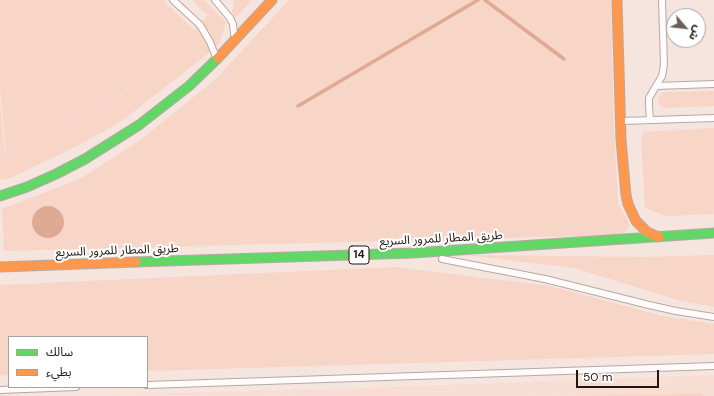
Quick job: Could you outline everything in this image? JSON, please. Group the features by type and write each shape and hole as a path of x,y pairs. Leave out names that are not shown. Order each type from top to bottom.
{"main road":[{"path":"0,196 27,187 56,174 112,143 164,106 189,86 217,59 272,0"},
{"path":"617,0 624,177 628,204 641,227 647,232 659,237"},
{"name":"طريق المطار للمرور السريع","path":"2,267 413,253 714,233"}],"lane":[{"path":"173,0 200,25 210,42 217,59"},
{"path":"215,0 227,13 233,24 234,31 232,44"},
{"path":"650,120 649,102 651,94 662,76 664,64 662,0"},
{"path":"656,86 714,84"},
{"path":"621,120 714,118"},
{"path":"413,253 545,279 676,311 714,317"},
{"path":"148,385 714,366"},
{"path":"0,390 51,388"}],"shaded area":[{"path":"0,0 163,0 194,30 208,16 196,5 193,0 204,0 226,22 219,44 214,49 119,123 79,145 11,178 0,180 0,101 5,155 122,95 186,37 121,95 6,154 0,88"},
{"path":"234,0 252,0 235,18 232,12"},
{"path":"289,0 611,0 614,129 618,204 628,220 629,227 624,233 617,235 4,251 2,209 80,179 139,141 216,79"},
{"path":"714,91 714,106 664,108 659,104 658,99 664,92"},
{"path":"714,128 714,214 666,216 645,208 641,140 644,132"},
{"path":"45,206 51,206 61,213 64,222 63,228 57,235 51,238 45,238 35,231 32,225 32,219 39,209"},
{"path":"467,255 645,257 714,255 714,307 681,301 574,268"},
{"path":"395,267 550,286 663,316 714,324 714,354 148,371 148,336 8,336 8,375 4,376 0,374 0,285"},
{"path":"714,375 714,396 101,395 364,388"},
{"path":"703,393 703,396 573,396"}],"waterway":[{"path":"298,106 478,0"},
{"path":"485,0 564,59"}],"traffic: fast":[{"path":"0,196 27,187 56,174 85,159 139,125 189,86 218,58"},
{"path":"136,262 413,253 714,233"}],"traffic: slow":[{"path":"218,58 272,0"},
{"path":"617,0 621,140 626,195 628,204 636,221 647,232 659,237"},
{"path":"0,267 136,262"}]}
